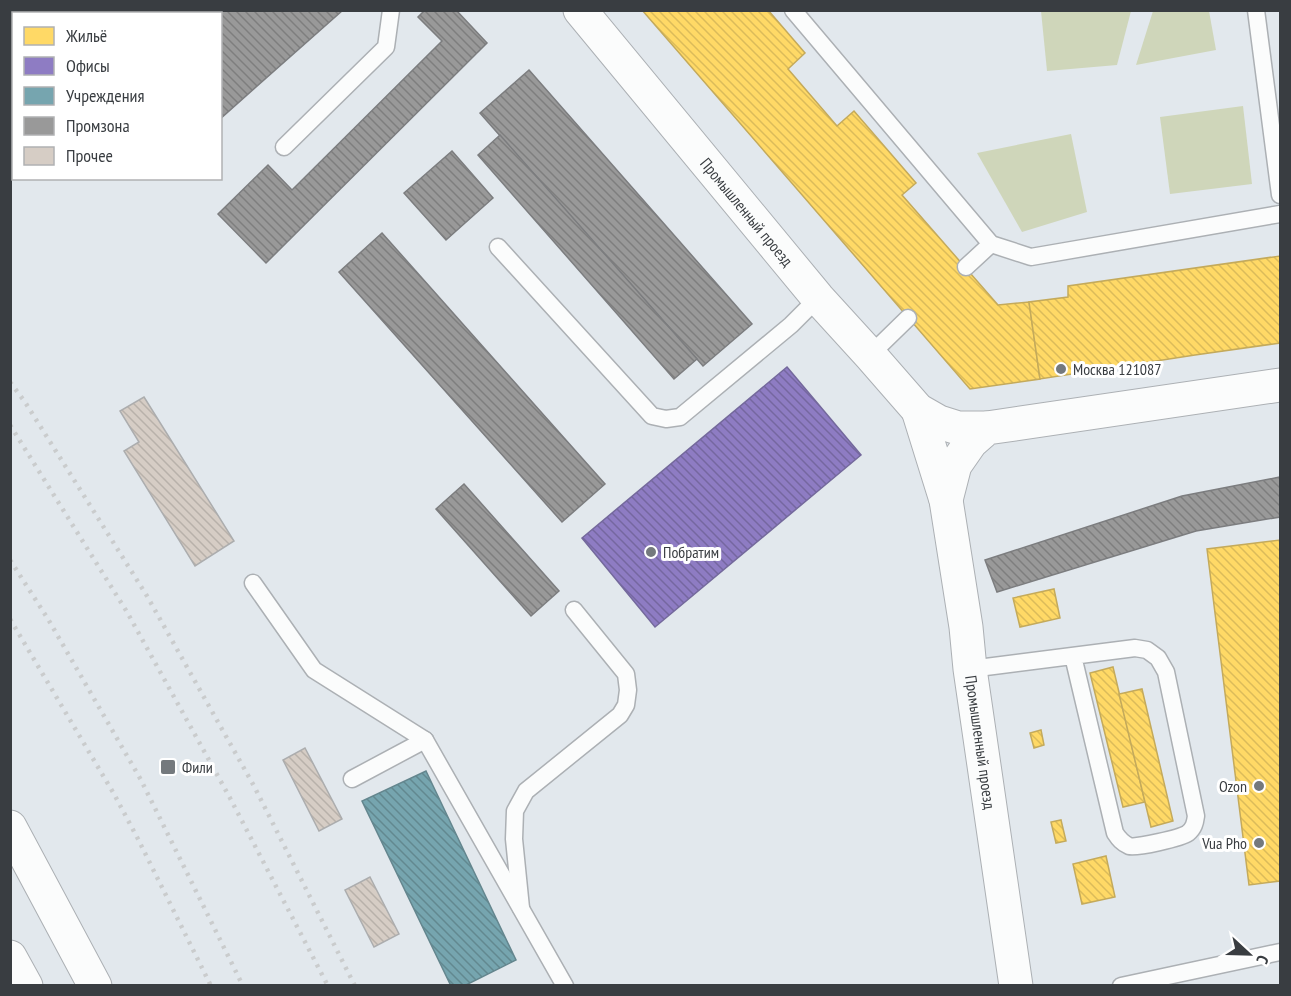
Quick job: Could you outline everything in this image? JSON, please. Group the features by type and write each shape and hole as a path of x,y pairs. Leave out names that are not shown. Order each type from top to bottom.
{"street":[{"name":"Промышленный проезд","path":"580,10 818,298 918,410 939,422 958,428 987,428 1281,385"},
{"name":"Промышленный проезд","path":"918,410 946,500 1016,986"},
{"name":"Промышленный проезд","path":"946,500 954,465 971,442 987,428"},
{"path":"10,827 95,986"},
{"path":"10,957 26,986"}],"lane":[{"path":"284,147 386,47 391,10"},
{"path":"794,10 991,244 1031,257 1281,214"},
{"path":"1256,10 1281,195"},
{"path":"966,267 991,244"},
{"path":"498,247 652,416 666,419 680,417 791,326 818,298"},
{"path":"870,354 908,318"},
{"path":"253,583 314,670 425,740 565,986"},
{"path":"521,908 514,839 514,811 526,791 620,714 626,705 628,690 626,674 574,610"},
{"path":"970,669 1135,648 1147,650 1158,658 1166,672 1196,816 1191,831 1182,837 1135,847 1127,845 1115,833 1073,656"},
{"path":"352,778 425,740"},
{"path":"1121,986 1281,952"}],"green space":[{"path":"1041,11 1131,11 1117,65 1047,71"},
{"path":"1153,11 1209,11 1216,50 1136,65"},
{"path":"1243,106 1252,184 1170,194 1160,117"},
{"path":"1071,134 1087,212 1022,232 977,153"}],"building: Жильё":[{"path":"642,10 768,10 805,53 788,69 837,126 854,111 916,183 902,195 998,305 1029,302 1040,379 970,389"},
{"path":"1280,256 1280,343 1040,379 1029,302 1068,297 1068,286"},
{"path":"1280,540 1280,881 1249,885 1207,549"},
{"path":"1054,589 1060,618 1020,627 1013,598"},
{"path":"1113,667 1145,802 1123,807 1090,673"},
{"path":"1142,689 1173,821 1151,827 1119,694"},
{"path":"1041,730 1044,745 1034,748 1030,733"},
{"path":"1061,820 1066,841 1056,843 1051,822"},
{"path":"1106,856 1115,897 1082,904 1073,864"}],"building: Офисы":[{"path":"787,367 861,455 655,627 582,538"}],"building: Учреждения":[{"path":"426,771 516,960 464,986 451,986 362,801"}],"building: Промзона":[{"path":"73,10 343,10 222,117 222,12 74,12"},
{"path":"425,10 456,10 487,43 266,263 218,214 268,165 292,190 442,41 418,17"},
{"path":"529,70 752,324 703,366 480,113"},
{"path":"500,135 697,359 674,379 478,155"},
{"path":"452,151 493,198 446,240 404,193"},
{"path":"382,233 605,484 562,522 339,272"},
{"path":"1280,477 1280,517 1196,531 997,592 985,560 1182,496"},
{"path":"464,484 559,591 531,616 436,509"}],"building: Прочее":[{"path":"144,397 234,541 195,566 124,451 139,442 120,411"},
{"path":"305,748 342,819 319,831 283,760"},
{"path":"370,877 399,934 374,947 345,890"}],"railway":[{"path":"10,382 25,402 147,596 254,786 355,986"},
{"path":"10,425 127,612 230,798 328,986"},
{"path":"10,560 48,619 141,780 243,986"},
{"path":"10,619 114,794 211,986"}],"place":[{"name":"Москва 121087","path":"1061,369"},
{"name":"Побратим","path":"651,552"},
{"name":"Фили","path":"168,767"},
{"name":"Ozon","path":"1259,786"},
{"name":"Vua Pho","path":"1259,843"}]}
